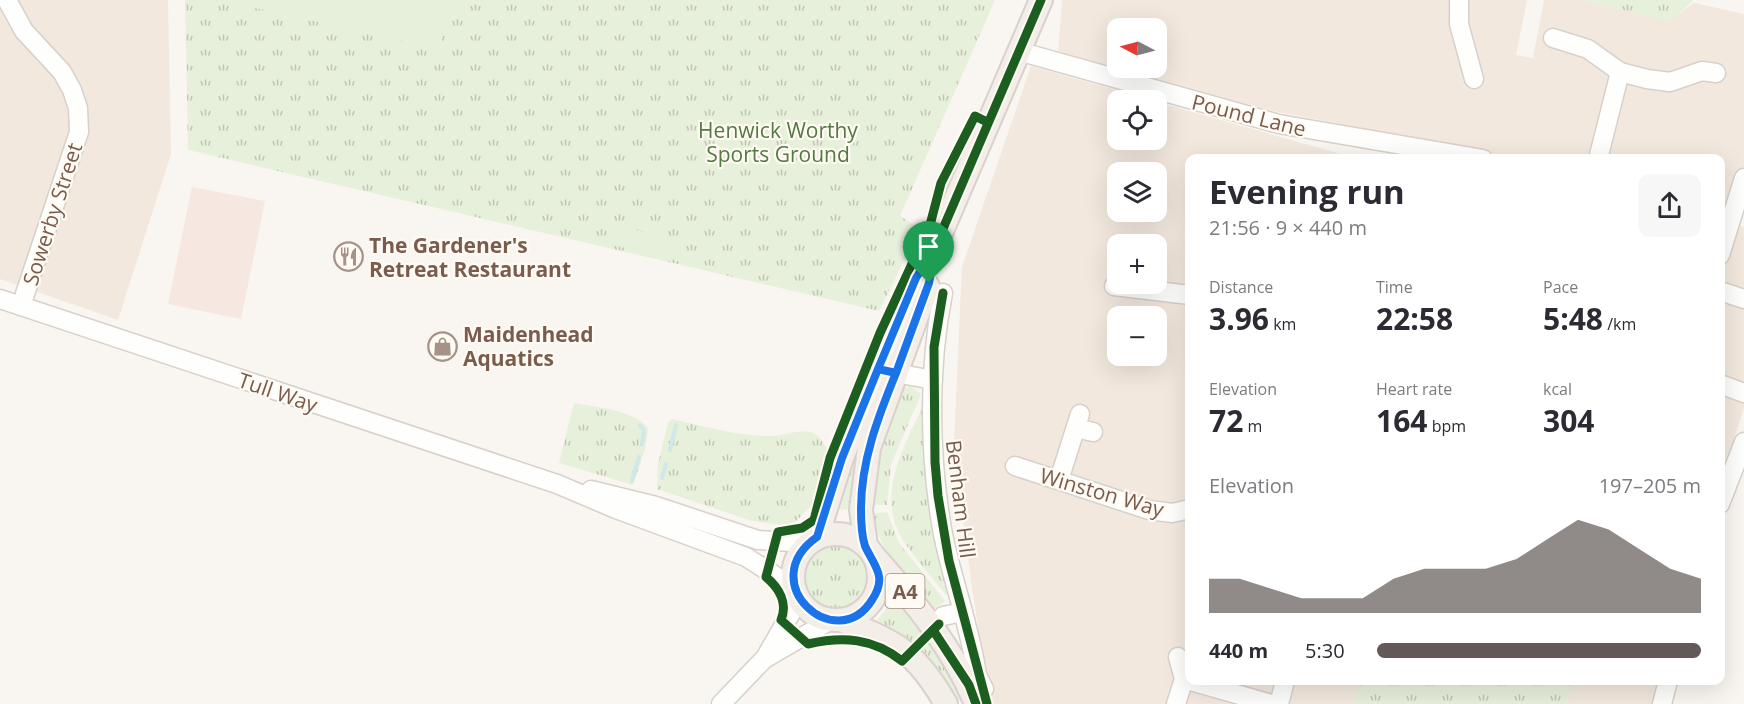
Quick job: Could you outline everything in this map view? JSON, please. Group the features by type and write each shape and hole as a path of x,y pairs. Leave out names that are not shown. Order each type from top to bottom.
{"main road":[{"name":"A4","path":"946,704 926,672 909,654 891,640 836,620 816,616 797,593 795,563 813,540 842,458 929,283 936,246 1041,0"},
{"name":"A4","path":"836,620 858,613 873,600 879,574 869,550 861,510 864,472 881,408 887,371"},
{"name":"A4","path":"813,540 848,536 869,550 901,585 948,651 969,686 980,696"}],"street":[{"name":"Sowerby Street","path":"7,0 24,31 62,72 72,90 78,108 79,132 21,306"},
{"path":"1459,0 1459,24 1476,69"},
{"path":"1553,38 1588,49 1620,72 1670,82 1702,71 1716,73"},
{"name":"Pound Lane","path":"1018,51 1249,117 1393,151 1427,154"},
{"path":"1599,154 1620,72"},
{"path":"1725,239 1744,178"},
{"path":"1167,292 1185,294"},
{"name":"Benham Hill","path":"943,293 934,347 933,380 938,496 942,529 963,612 980,696"},
{"path":"1725,293 1744,299"},
{"name":"Tull Way","path":"0,298 557,484 616,509 739,554 797,593"},
{"path":"887,371 933,380"},
{"path":"1725,386 1744,393"},
{"path":"1059,480 1083,425"},
{"path":"1725,491 1744,442"},
{"name":"Winston Way","path":"1015,466 1161,513 1185,510"},
{"name":"Tull Way","path":"557,484 622,496 758,540 813,540"},
{"path":"722,704 765,658 797,593"},
{"path":"942,616 963,612"},
{"path":"765,658 836,620"},
{"path":"1176,704 1184,680 1178,657"},
{"path":"1202,685 1271,704"},
{"path":"1279,704 1284,685"},
{"path":"1662,704 1667,685"}],"shaded area":[{"path":"0,0 168,0 171,154 118,320 0,279"},
{"path":"1062,0 1527,0 1516,55 1533,58 1544,0 1584,0 1668,21 1694,3 1744,14 1744,207 1725,203 1725,154 1496,154 1279,112 1141,78 1167,78 1167,18 1107,18 1107,68 1058,54"},
{"path":"1031,66 1116,90 1107,90 1107,150 1167,150 1167,105 1340,154 1185,154 1185,685 1659,685 1653,704 991,704 972,589 954,443 962,267"},
{"path":"192,187 265,201 241,319 168,304"},
{"path":"1725,223 1744,227 1744,408 1725,467"}],"green space":[{"name":"Henwick Worthy Sports Ground","path":"185,0 995,0 900,216 920,229 879,311 188,150"},
{"path":"243,0 451,0 440,49 242,5"},
{"path":"1584,0 1694,0 1669,22"},
{"path":"621,227 687,241 683,260 617,246"},
{"path":"910,386 921,394 891,464 887,505 870,505 872,474 898,391"},
{"path":"926,400 951,594 946,595 903,540 895,523 892,505 892,487 896,469"},
{"path":"574,403 624,413 648,428 645,449 633,485 559,463"},
{"path":"672,419 748,435 773,436 801,431 814,434 823,442 828,457 812,505 794,523 781,525 752,521 657,489 658,464 668,423"},
{"path":"851,455 858,457 854,509 835,510"},
{"path":"887,512 899,543 945,601 928,613 895,566 881,541 872,514"},
{"path":"835,545 847,548 858,555 865,566 868,578 865,590 858,601 847,608 835,611 823,608 812,601 805,590 802,578 805,566 812,555 823,548"},
{"path":"892,596 923,635 915,644 877,620 885,611"},
{"path":"928,640 951,671 965,697 954,704 920,650"},
{"path":"1358,685 1572,685 1566,704 1353,704"}],"waterway":[{"path":"640,425 644,431 642,444"},
{"path":"670,450 676,425"},
{"path":"632,481 639,457"},
{"path":"662,478 666,464"}],"cycle path":[{"path":"842,458 916,278 936,245 1041,0"},
{"path":"939,624 902,661 869,643 833,640 808,644 781,620 783,614 781,596 766,577 778,532 802,528 814,520 830,458 880,333 930,225 941,183 975,116 987,122"},
{"path":"943,293 934,347 935,462 938,496 949,561 987,704"},
{"path":"933,630 969,685 976,704"}],"place":[{"name":"The Gardener's Retreat Restaurant","path":"348,257"},
{"name":"Maidenhead Aquatics","path":"442,346"}],"route":[{"path":"929,283 896,373 878,369 842,458 817,537 801,552 795,563 794,588 799,599 806,609 822,618 835,621 853,617 873,600 878,587 879,574 873,555 866,546 861,510 864,472 881,408 896,373 878,369 916,278 936,246 929,283"}]}
